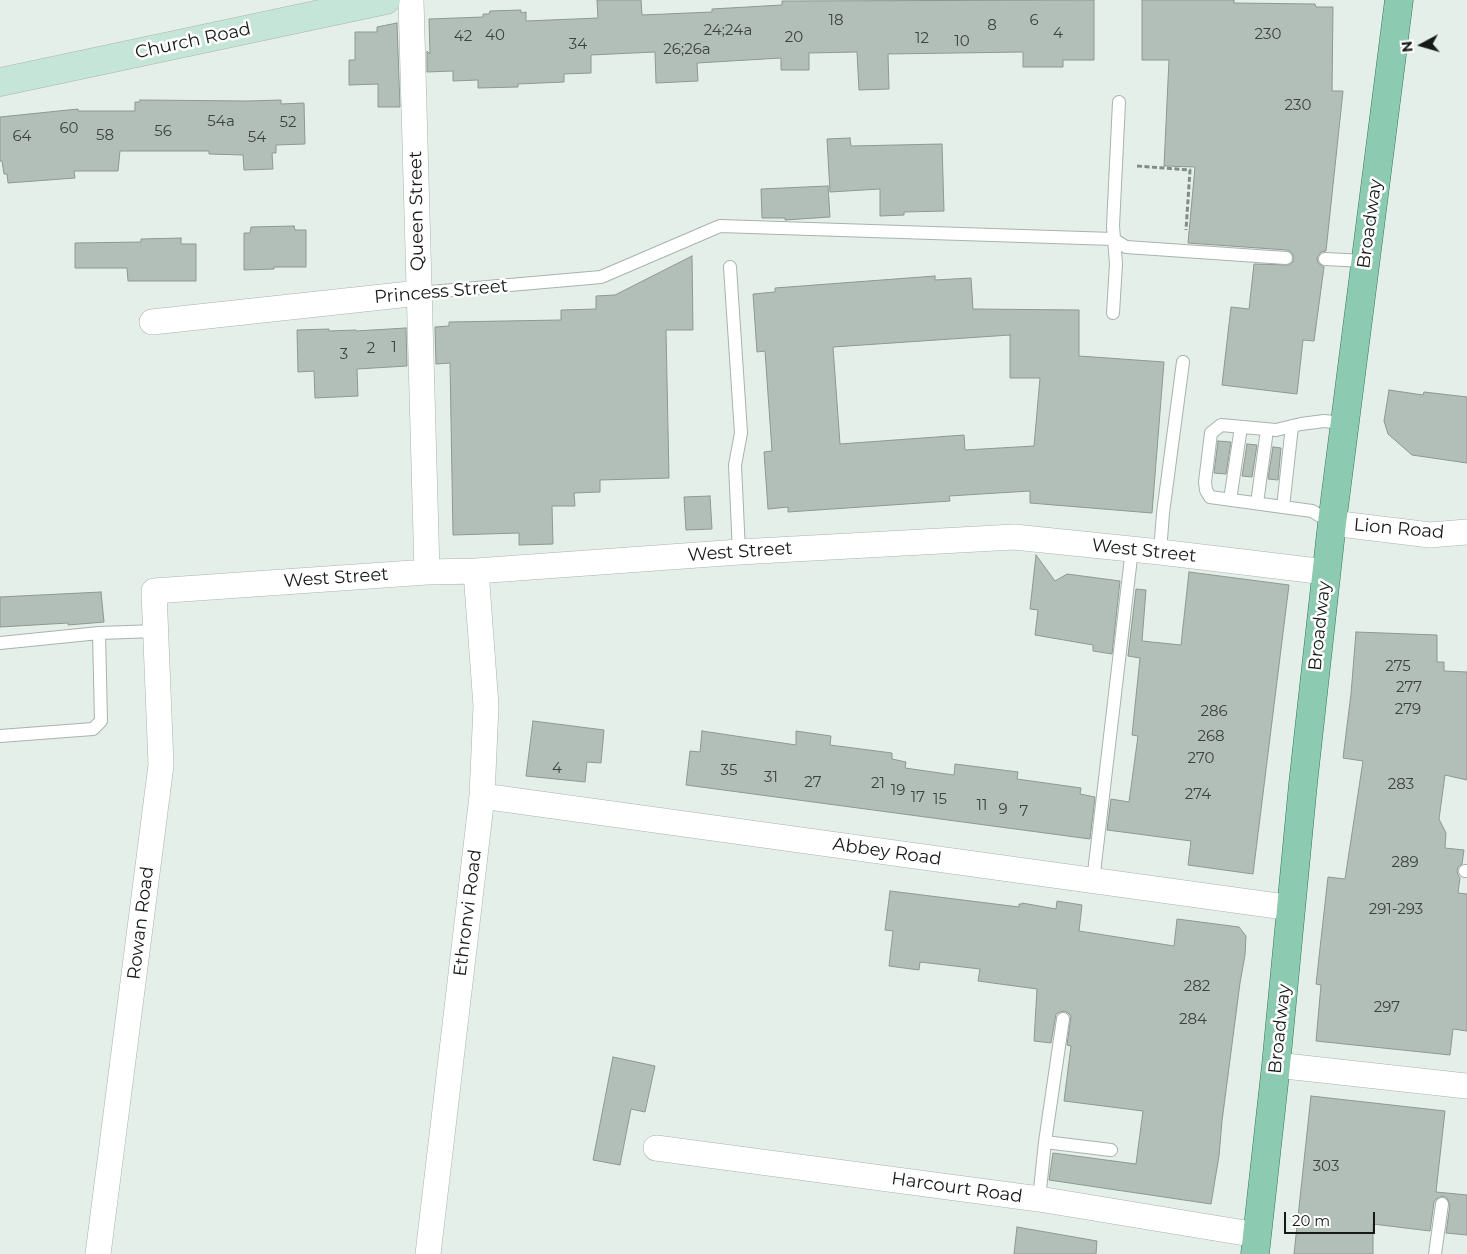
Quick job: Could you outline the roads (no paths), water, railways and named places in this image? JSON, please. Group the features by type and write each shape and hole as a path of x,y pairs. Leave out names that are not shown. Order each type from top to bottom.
{"main road":[{"name":"Broadway","path":"1256,1244 1326,572 1399,0"}],"street":[{"name":"Church Road","path":"0,82 303,8 386,0"},
{"name":"Queen Street","path":"412,0 427,572"},
{"name":"Princess Street","path":"152,322 419,293"},
{"name":"Lion Road","path":"1332,523 1430,535 1467,532"},
{"name":"West Street","path":"154,591 739,552 1014,537 1326,572"},
{"name":"Ethronvi Road","path":"428,1254 482,796 486,706 476,571"},
{"name":"Rowan Road","path":"98,1254 161,765 154,591"},
{"name":"Abbey Road","path":"482,796 1292,908"},
{"path":"1276,1065 1467,1086"},
{"name":"Harcourt Road","path":"656,1148 1039,1199 1256,1244"}],"lane":[{"path":"1112,313 1116,264 1113,239 1119,102"},
{"name":"Princess Street","path":"419,293 601,277 720,226 1113,239"},
{"path":"1113,239 1126,247 1286,258"},
{"path":"1325,259 1365,261"},
{"path":"730,267 741,433 734,465 739,552"},
{"path":"1160,552 1183,362"},
{"path":"1332,523 1312,511 1210,497 1206,490 1205,482 1211,433 1221,425 1276,430 1324,421 1344,423"},
{"path":"1284,507 1292,426"},
{"path":"1230,500 1241,427"},
{"path":"1257,503 1267,430"},
{"path":"1093,881 1132,549"},
{"path":"0,643 99,633 156,631"},
{"path":"0,736 93,729 101,721 99,633"},
{"path":"1039,1199 1045,1142 1063,1019"},
{"path":"1045,1142 1111,1150"},
{"path":"1436,1254 1442,1204"}]}
